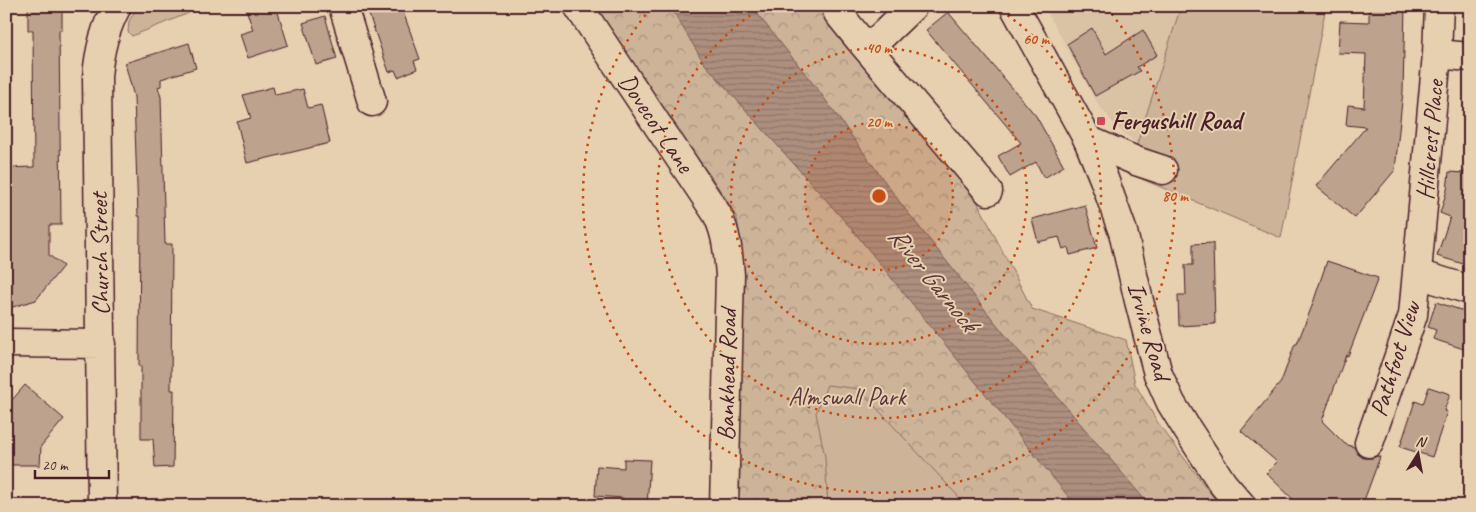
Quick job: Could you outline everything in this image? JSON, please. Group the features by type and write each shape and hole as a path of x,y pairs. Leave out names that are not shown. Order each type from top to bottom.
{"street":[{"name":"Church Street","path":"102,506 97,77 101,47 117,6"},
{"path":"343,6 372,102"},
{"name":"Dovecot Lane","path":"578,6 717,214 724,228 728,244"},
{"path":"835,6 838,13 988,191"},
{"path":"868,49 912,6"},
{"name":"Irvine Road","path":"1014,6 1088,140 1124,232 1138,301 1158,374 1171,403 1223,484 1242,506"},
{"name":"Hillcrest Place","path":"1418,274 1438,54 1439,6"},
{"path":"1438,54 1470,57"},
{"path":"1088,140 1136,161 1163,170"},
{"name":"Bankhead Road","path":"724,506 730,275 728,244"},
{"path":"1418,274 1470,290"},
{"name":"Pathfoot View","path":"1369,443 1413,315 1418,274"},
{"path":"6,343 101,344"}],"shaded area":[{"path":"1044,6 1181,6 1137,144 1116,126 1099,106"}],"green space":[{"path":"138,6 187,6 189,13 132,36 128,32 129,21"},
{"name":"Almswall Park","path":"595,6 670,6 704,63 851,228 1076,506 962,506 957,495 859,389 827,385 816,413 825,457 828,506 735,506 744,265 737,218 725,197 623,52"},
{"path":"751,6 824,6 827,16 977,201 1032,309 1126,340 1135,384 1158,423 1220,506 1150,506 1006,336 901,204 819,91"},
{"path":"1181,6 1326,6 1281,238 1123,171 1137,144"},
{"name":"Almswall Park","path":"744,265 1076,506 735,506"}],"water":[{"name":"River Garnock","path":"670,6 751,6 819,91 901,204 1006,336 1150,506 1076,506 851,228 704,63"}],"building":[{"path":"28,6 62,6 62,30 59,30 61,225 49,225 49,255 63,266 36,300 6,309 6,168 34,167 33,30 28,30"},
{"path":"245,6 276,6 288,45 248,58 240,34 253,30"},
{"path":"366,6 401,6 420,59 414,61 417,69 398,77 395,70 389,72"},
{"path":"1369,6 1405,6 1403,91 1395,170 1355,218 1316,186 1366,127 1346,125 1348,105 1364,107 1366,54 1338,53 1340,21 1369,22"},
{"path":"948,12 1036,116 1064,166 1044,178 1036,162 1010,177 998,156 1021,143 926,30"},
{"path":"325,16 337,59 316,65 303,23"},
{"path":"1092,28 1106,54 1143,30 1157,55 1137,67 1140,71 1095,96 1067,44"},
{"path":"189,43 196,68 161,79 161,86 158,87 161,97 165,244 172,244 171,390 174,390 173,467 155,468 153,439 141,439 141,366 139,366 140,216 138,216 134,97 125,63"},
{"path":"273,87 275,95 303,89 308,108 321,105 330,143 247,163 237,122 251,118 243,95"},
{"path":"1466,168 1470,168 1470,266 1437,256 1450,217 1440,213 1447,190 1449,172 1464,173"},
{"path":"1085,205 1097,248 1070,255 1068,247 1063,249 1059,237 1038,242 1032,219"},
{"path":"1213,243 1215,324 1179,326 1178,295 1186,295 1185,265 1193,265 1193,244"},
{"path":"1327,261 1378,278 1348,356 1346,355 1322,421 1345,444 1354,447 1363,458 1380,457 1362,506 1300,506 1266,473 1277,462 1241,431 1281,382 1312,306"},
{"path":"1436,302 1470,313 1470,351 1433,339 1436,330 1428,327"},
{"path":"25,385 64,419 41,446 40,465 6,465 6,407"},
{"path":"1429,387 1450,394 1444,411 1447,412 1432,457 1400,447 1415,401 1423,404"},
{"path":"624,459 650,460 647,506 623,506 623,498 595,496 597,466 624,468"}],"place":[{"name":"Fergushill Road","path":"1101,121"}]}
